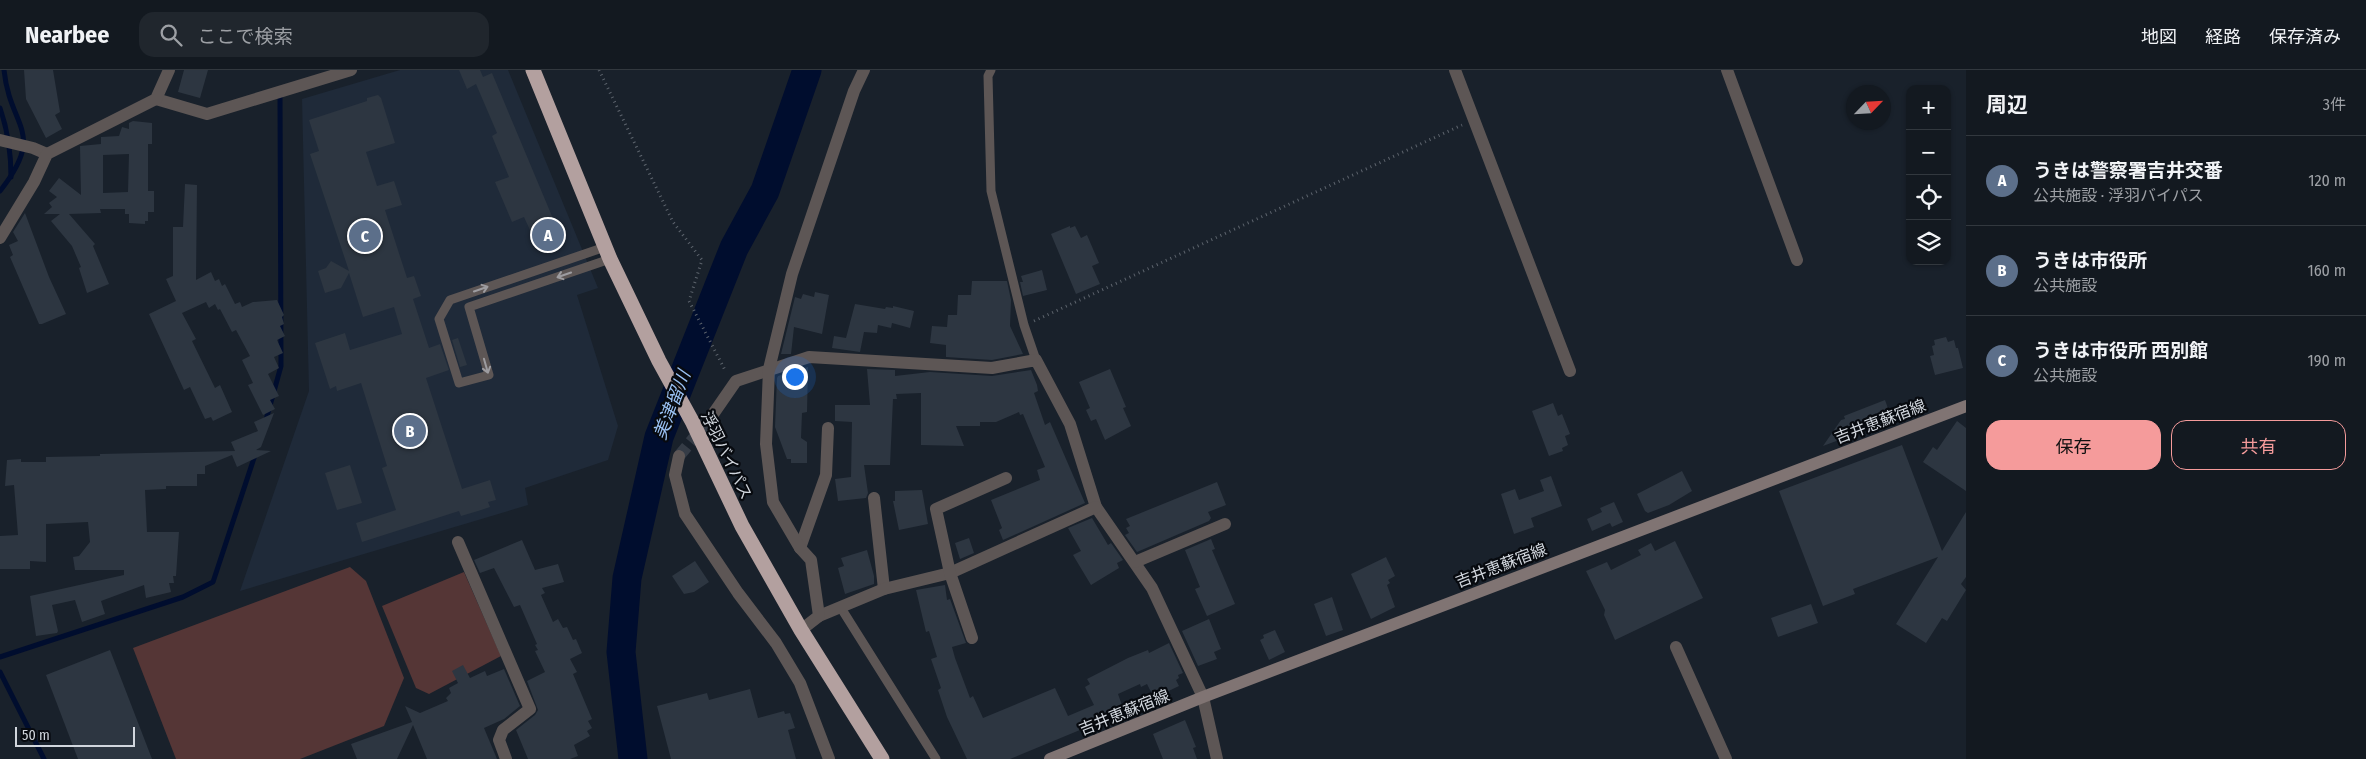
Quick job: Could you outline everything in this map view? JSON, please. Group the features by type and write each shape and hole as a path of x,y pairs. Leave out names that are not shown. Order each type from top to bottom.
{"highway":[{"name":"浮羽バイパス","path":"533,70 608,253 659,361 693,423 742,526 801,630 882,759"}],"main road":[{"name":"吉井恵蘇宿線","path":"1050,759 1203,697 1966,406"}],"street":[{"path":"0,238 34,182 48,154 156,99 169,70"},
{"path":"156,99 207,114 350,70"},
{"path":"818,616 810,560 800,548 773,502 766,444 769,369 792,274 854,92 864,70"},
{"path":"1455,70 1570,371"},
{"path":"1727,70 1797,260"},
{"path":"2,140 48,154"},
{"path":"709,420 736,380 809,357 992,368 1036,360 1070,424 1096,507 1152,588 1203,697 1217,759"},
{"path":"800,548 826,475 828,428"},
{"path":"679,456 675,475 685,514 786,659 800,683 829,759"},
{"path":"972,638 950,573 936,508 1006,478"},
{"path":"874,498 884,589"},
{"path":"801,630 818,616 884,589 950,573 1096,507"},
{"path":"1135,562 1225,524"},
{"path":"458,542 530,709 503,730 499,740 506,759"},
{"path":"1676,647 1726,759"}],"lane":[{"path":"991,70 988,76 991,191 1024,325 1036,360"},
{"path":"608,253 469,307 489,375 459,383 439,319 450,300 608,253"},
{"path":"841,608 936,759"}],"path":[{"path":"599,70 674,222 702,260 689,301 730,380"},
{"path":"1024,325 1473,120"}],"shaded area":[{"path":"400,70 508,70 598,288 577,295 618,426 608,460 525,488 528,505 240,591 309,391 302,99"},
{"path":"350,567 366,581 404,678 384,726 300,759 176,759 133,648"},
{"path":"464,572 501,656 429,694 416,688 382,606"}],"building":[{"path":"24,70 53,70 60,112 55,115 62,129 46,138 26,99"},
{"path":"184,70 208,70 200,98 178,92"},
{"path":"459,70 480,70 483,77 492,73 554,221 556,220 565,238 539,250 524,217 512,222 495,182 509,177 492,136 497,133 476,84 467,89"},
{"path":"378,95 381,98 395,143 366,152 377,186 394,181 402,205 385,210 407,278 414,276 421,296 413,299 429,348 440,344 449,370 426,378 462,489 490,480 496,500 488,502 490,507 478,511 461,516 459,511 362,542 356,523 396,510 382,468 387,466 361,383 337,391 336,386 330,389 315,343 345,333 350,350 402,334 394,307 363,317 349,273 341,288 325,293 318,271 326,268 331,261 349,271 310,154 319,151 309,120 367,101 367,98"},
{"path":"133,121 152,123 152,144 148,144 148,191 154,191 154,212 148,212 148,221 145,221 145,224 129,223 129,214 125,214 125,209 100,209 101,213 69,214 95,244 93,246 109,284 87,293 79,268 81,267 72,246 51,221 60,214 44,214 52,207 49,203 57,197 49,191 59,178 81,195 80,146 101,144 101,137 119,136 122,127 129,129 129,123","holes":["129,154 128,192 103,193 103,155"]},
{"path":"185,184 197,185 196,280 211,272 215,281 219,279 222,286 225,284 235,304 240,302 242,307 253,302 277,300 284,315 282,317 284,324 280,326 285,336 277,340 283,353 274,357 279,368 268,374 279,396 270,400 275,409 263,415 248,385 253,383 242,360 250,356 236,330 232,332 220,309 218,310 215,304 209,308 206,302 182,313 196,339 192,341 215,388 220,385 232,412 213,421 211,417 205,419 190,387 184,390 149,314 176,301 166,279 173,276 173,227 183,227"},
{"path":"25,213 49,277 66,314 42,324 39,324 10,257 13,255 9,245 18,241 13,232"},
{"path":"1070,226 1070,228 1075,226 1081,238 1087,235 1099,263 1092,266 1100,284 1076,294 1051,234"},
{"path":"1042,270 1047,290 1023,296 1020,282 1023,282 1021,276"},
{"path":"972,281 1007,281 1011,300 1010,326 1023,354 992,360 946,357 946,345 930,343 932,326 947,327 948,315 957,315 958,295 971,295"},
{"path":"815,292 829,295 822,334 794,327 791,354 781,354 795,297 801,299 803,294 814,297"},
{"path":"855,304 885,309 886,307 893,308 893,306 914,311 910,328 892,323 891,328 878,325 877,333 864,332 860,352 832,348 834,336 846,338"},
{"path":"1946,337 1948,342 1954,340 1963,368 1935,375 1930,356 1934,355 1932,346 1935,345 1934,340"},
{"path":"458,338 467,365 460,367 452,340"},
{"path":"808,367 807,412 802,413 801,438 807,442 807,463 791,463 791,459 787,459 775,427 777,378 778,376"},
{"path":"867,369 895,370 895,376 930,372 992,376 1031,370 1038,391 1034,393 1045,425 1050,422 1085,503 1003,540 999,530 1002,528 991,500 1040,480 1037,470 1045,467 1023,414 1020,415 1019,412 996,422 980,422 980,426 956,426 964,446 921,445 921,393 896,394 897,399 893,399 890,465 864,465 868,493 866,498 838,501 835,479 851,477 852,422 835,421 835,405 870,405"},
{"path":"1110,369 1126,407 1123,408 1131,426 1105,440 1096,419 1091,421 1086,410 1090,408 1079,382"},
{"path":"1885,400 1892,420 1823,446 1841,420 1845,419 1844,416"},
{"path":"1553,403 1558,416 1562,414 1570,434 1565,436 1568,445 1562,448 1563,451 1549,456 1532,411"},
{"path":"274,413 261,447 256,450 271,451 237,467 232,455 205,466 205,474 197,474 197,486 166,486 166,489 145,490 147,532 179,532 176,576 173,576 174,583 169,583 171,592 146,598 144,585 101,601 105,614 82,622 75,600 52,605 57,633 36,636 30,596 124,575 124,570 75,570 73,557 79,556 90,542 88,522 46,524 46,562 30,561 30,569 0,569 0,536 18,535 14,485 5,486 7,460 21,459 21,462 46,462 46,457 235,451 231,442 258,431 254,422"},
{"path":"1957,421 1966,428 1966,491 1923,462 1933,447 1937,450"},
{"path":"1902,445 1942,551 1966,512 1966,577 1961,584 1966,590 1947,621 1942,618 1926,643 1896,624 1938,557 1853,589 1855,594 1823,606 1779,491"},
{"path":"350,465 362,503 337,510 325,473"},
{"path":"1682,471 1692,491 1669,505 1648,513 1645,511 1637,494"},
{"path":"1551,476 1562,506 1531,518 1534,527 1514,534 1501,494 1515,489 1519,500 1544,491 1540,480"},
{"path":"1217,482 1226,505 1208,512 1211,518 1209,521 1137,552 1125,535 1129,533 1126,528 1130,526 1126,519"},
{"path":"922,490 928,524 899,530 893,501 895,501 895,491"},
{"path":"1614,502 1623,522 1612,527 1610,523 1592,531 1587,519 1602,512 1600,508"},
{"path":"1092,518 1108,545 1111,543 1123,560 1117,563 1119,568 1091,585 1073,555 1081,551 1068,528"},
{"path":"969,538 974,553 960,559 955,543"},
{"path":"1211,539 1215,549 1212,550 1235,604 1207,616 1195,589 1200,587 1185,550"},
{"path":"522,540 535,570 558,564 564,582 542,588 545,593 541,595 553,622 558,619 563,628 567,627 573,640 576,639 582,653 570,659 577,672 573,674 592,719 588,721 592,728 587,731 590,736 574,745 578,756 570,759 528,759 516,730 535,715 538,710 527,681 545,672 535,651 538,650 535,645 537,644 520,605 514,607 494,568 480,573 474,560"},
{"path":"1675,541 1703,598 1615,640 1604,615 1605,610 1586,571 1607,562 1611,570 1641,555 1638,550 1651,543 1655,551"},
{"path":"867,550 874,576 874,584 845,594 838,568 844,566 841,558"},
{"path":"1386,557 1395,576 1388,580 1390,583 1387,585 1395,607 1371,619 1351,574"},
{"path":"695,561 709,582 694,592 684,594 672,576"},
{"path":"945,585 947,600 950,599 966,643 952,647 955,658 970,698 973,696 983,718 1055,688 1068,716 1094,705 1085,687 1090,684 1087,679 1128,658 1148,650 1149,653 1169,643 1183,673 1178,675 1179,678 1176,680 1179,686 1154,698 1147,684 1141,687 1140,684 1118,694 1124,711 1092,725 1010,759 967,759 947,717 938,690 941,688 931,659 937,657 929,631 926,632 916,590"},
{"path":"1332,597 1343,630 1326,636 1314,604"},
{"path":"1811,604 1818,623 1778,637 1771,618"},
{"path":"1209,619 1221,649 1214,652 1217,659 1198,666 1182,631"},
{"path":"1275,630 1285,652 1269,660 1260,640 1264,638 1263,635"},
{"path":"110,650 152,759 78,759 46,675"},
{"path":"463,665 470,678 485,671 487,676 504,669 520,706 504,719 484,728 497,759 427,759 413,725 397,759 357,759 351,744 412,722 405,706 420,713 448,701 446,698 451,693 449,688 458,683 452,671"},
{"path":"750,689 758,718 784,711 785,714 790,713 795,728 788,730 796,759 671,759 657,706 707,693 709,700"},
{"path":"1185,720 1196,747 1193,748 1197,759 1163,759 1153,734"}],"waterway":[{"path":"0,191 14,171 24,142 22,130 7,90 4,70"},
{"name":"美津留川","path":"633,759 621,652 627,578 659,437 734,248 765,191 807,70"},
{"path":"266,420 281,366 280,95"},
{"path":"0,108 8,142 11,177"},
{"path":"0,657 183,597 213,582 255,455"},
{"path":"0,672 44,759"}],"tunnel":[{"path":"679,456 709,420"}],"place":[{"name":"うきは警察署吉井交番","path":"548,235"},
{"name":"うきは市役所 西別館","path":"365,236"},
{"name":"うきは市役所","path":"410,431"}]}
